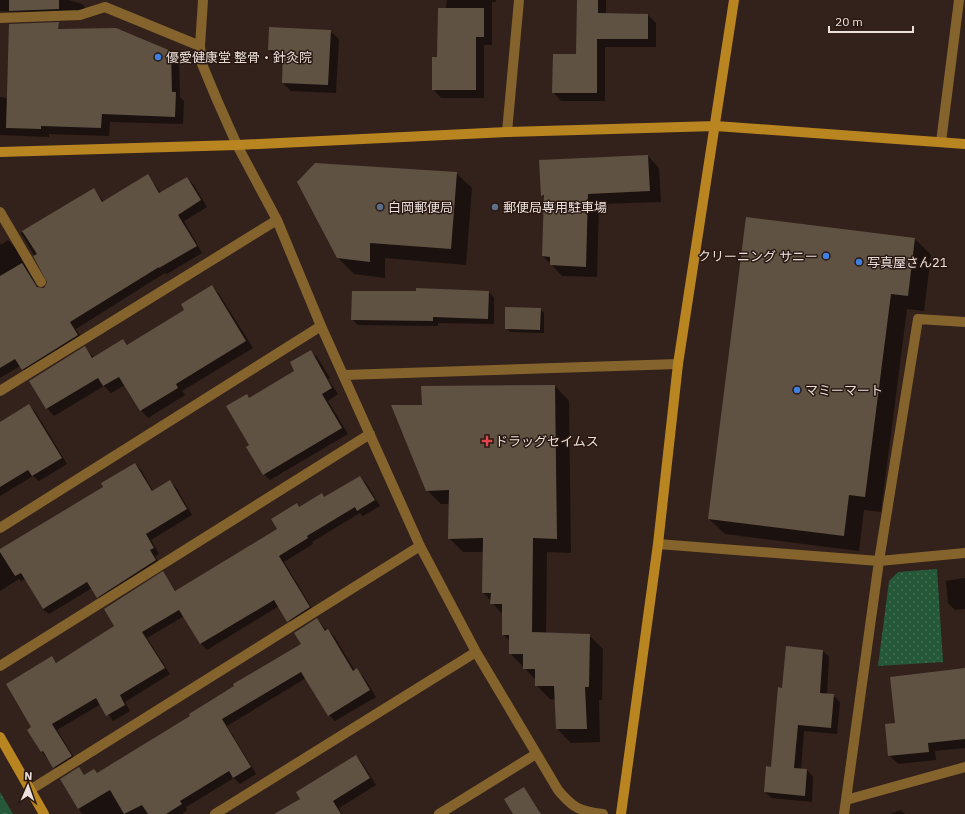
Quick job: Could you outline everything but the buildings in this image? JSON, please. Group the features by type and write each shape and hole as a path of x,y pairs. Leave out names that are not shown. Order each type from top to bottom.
{"street":[{"path":"203,0 200,46 202,64 238,145 277,220 321,326 420,546 476,652 558,790 570,805 586,812 602,814"},
{"path":"507,132 519,0"},
{"path":"621,814 658,544 678,364 716,126 734,0"},
{"path":"941,142 960,0"},
{"path":"0,18 80,15 105,7 200,46"},
{"path":"0,152 238,145 507,132 716,126 965,144"},
{"path":"0,212 41,282"},
{"path":"0,391 277,220"},
{"path":"844,814 879,561 918,319 965,322"},
{"path":"0,528 321,326"},
{"path":"344,375 678,364"},
{"path":"0,666 370,434"},
{"path":"658,544 879,561 965,553"},
{"path":"30,790 420,546"},
{"path":"215,814 476,652"},
{"path":"0,737 44,814"},
{"path":"439,814 536,754"},
{"path":"846,800 965,768"}],"green space":[{"path":"937,569 943,662 878,666 889,581 898,572"},
{"path":"0,792 13,814 0,814"}],"place":[{"name":"優愛健康堂 整骨・針灸院","path":"158,57"},
{"name":"白岡郵便局","path":"380,207"},
{"name":"郵便局専用駐車場","path":"495,207"},
{"name":"クリーニング サニー","path":"826,256"},
{"name":"写真屋さん21","path":"859,262"},
{"name":"マミーマート","path":"797,390"},
{"name":"ドラッグセイムス","path":"487,441"}]}
